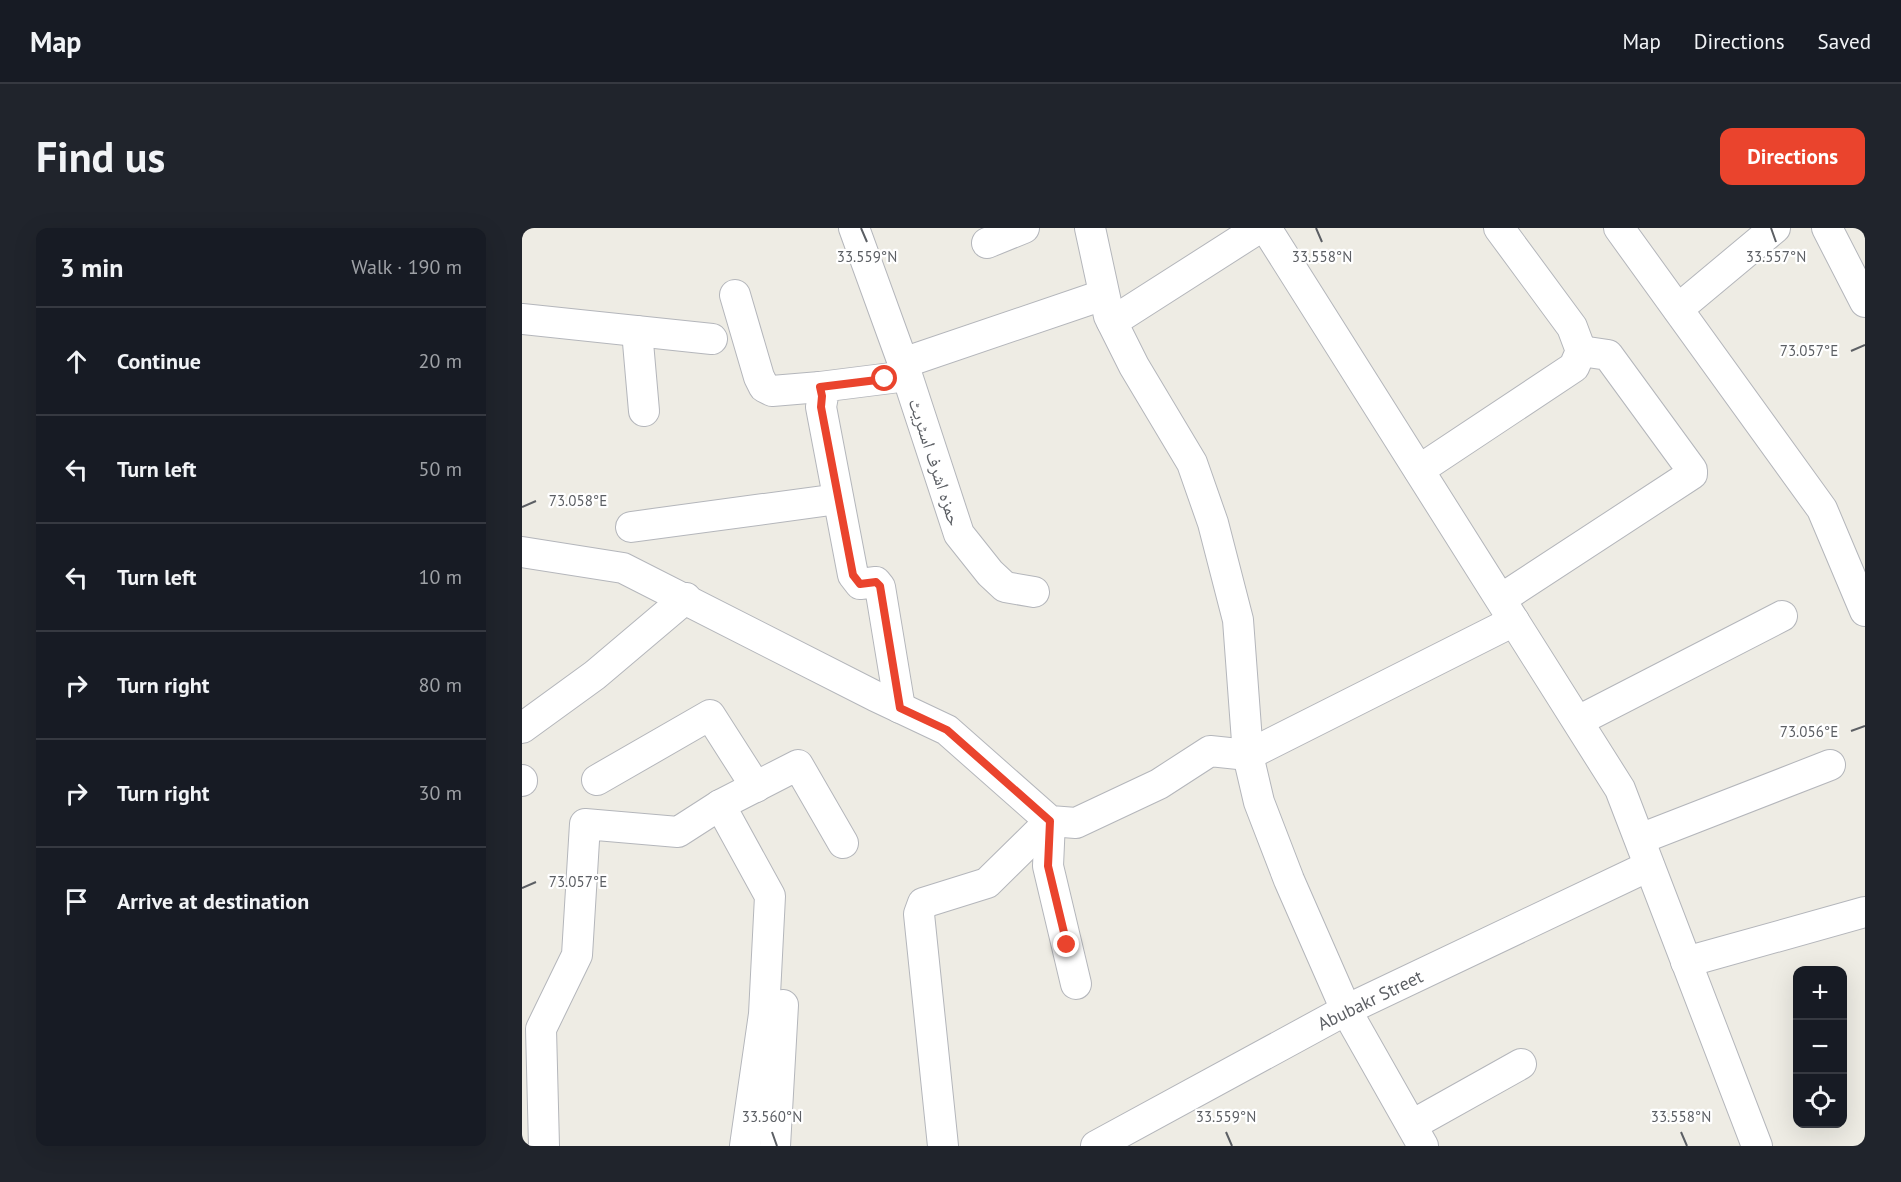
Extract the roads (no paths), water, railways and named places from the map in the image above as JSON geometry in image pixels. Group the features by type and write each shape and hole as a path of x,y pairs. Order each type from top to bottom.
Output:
{"street":[{"name":"حمزہ اشرف اسٹریٹ","path":"854,228 905,369 959,534 990,573 1005,587 1034,592"},
{"path":"987,243 1024,228"},
{"path":"1090,228 1107,309 1134,366 1192,463 1213,524 1238,620 1248,755 1259,802 1285,869 1346,1010 1417,1136 1521,1064"},
{"path":"735,295 759,377 765,387 772,391 820,387 905,369 1107,309 1259,228"},
{"path":"1266,228 1620,789 1757,1146"},
{"path":"1419,470 1574,367 1581,351 1572,327 1499,228"},
{"path":"1619,228 1822,509 1864,605"},
{"path":"1678,309 1775,228"},
{"path":"1827,228 1865,302"},
{"path":"522,319 712,339"},
{"path":"637,332 644,411"},
{"path":"522,552 623,568 686,598 947,730 1050,821 1076,822 1159,784 1210,751 1248,755 1507,610 1692,474 1692,470 1608,355 1581,351"},
{"path":"820,387 821,407 853,575 860,584 876,582 880,586 900,708"},
{"path":"631,527 838,499"},
{"path":"522,728 595,675 686,598"},
{"path":"1578,722 1782,616"},
{"path":"597,780 710,715 756,787"},
{"path":"544,1146 531,1019 577,955 585,824 678,832 720,805 798,765 843,843"},
{"name":"Abubakr Street","path":"1096,1146 1346,1010 1644,853 1830,765"},
{"path":"720,805 770,896 764,1014 745,1146"},
{"path":"1050,821 1048,866 1076,984"},
{"path":"943,1146 919,914 923,903 987,883 1050,821"},
{"path":"775,1146 789,896"},
{"path":"1686,962 1865,912"}]}
